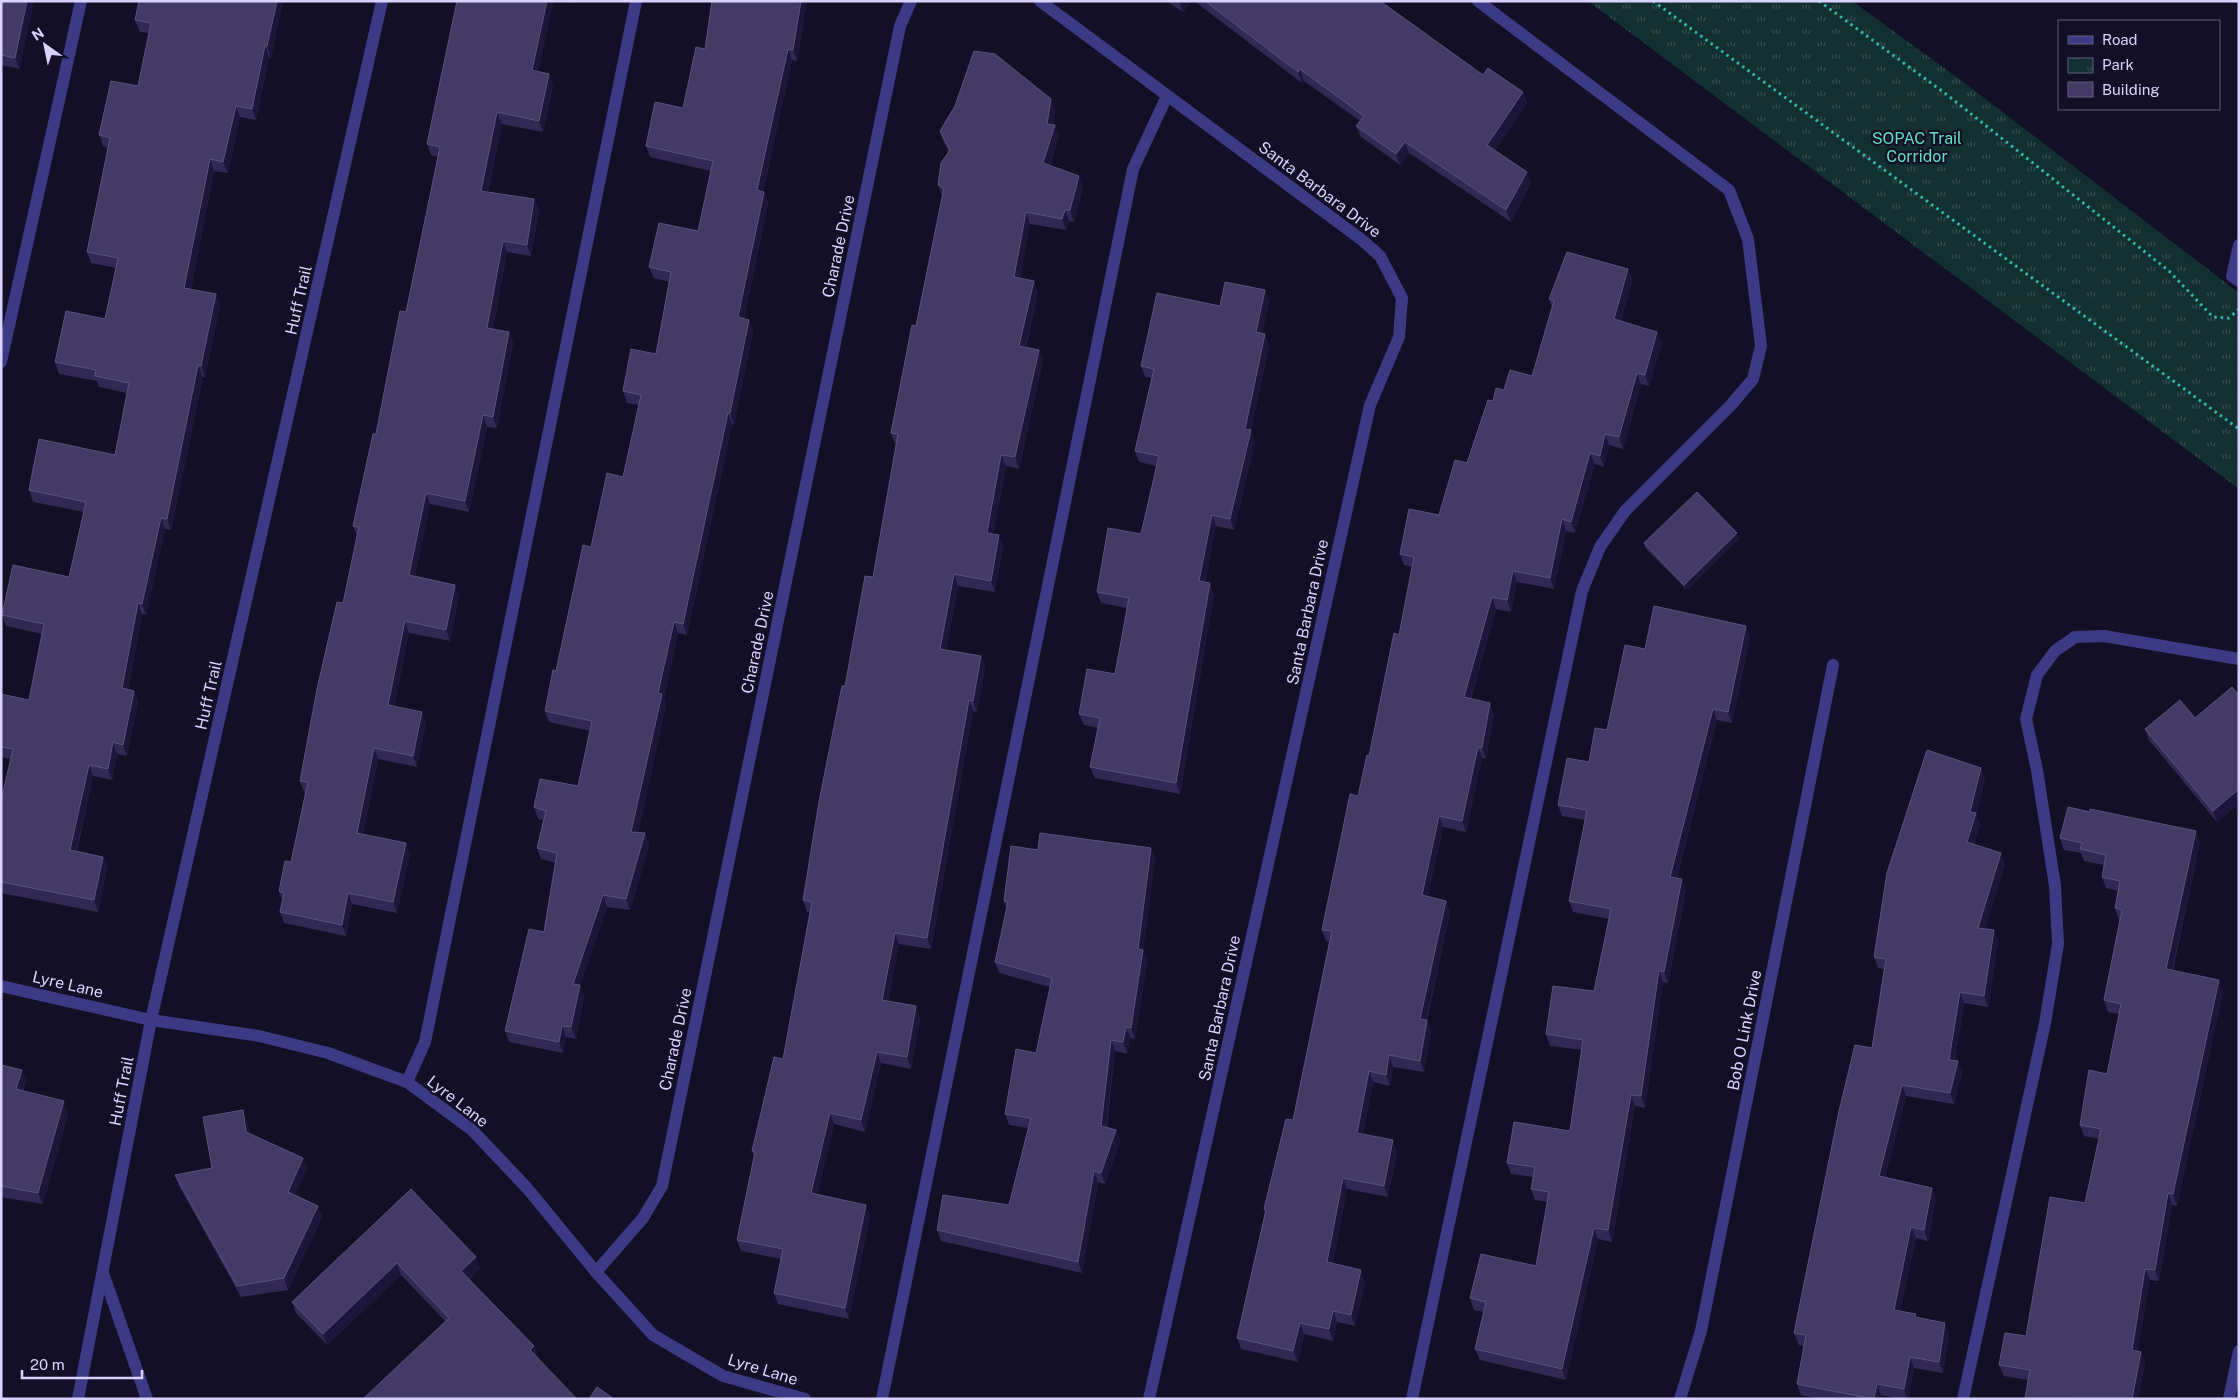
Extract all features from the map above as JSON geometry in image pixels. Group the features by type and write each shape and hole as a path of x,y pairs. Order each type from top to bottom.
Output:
{"street":[{"path":"1,362 81,1"},
{"name":"Huff Trail","path":"78,1399 151,1020 382,1"},
{"path":"407,1082 425,1042 636,1"},
{"name":"Charade Drive","path":"596,1272 643,1218 662,1186 900,26 911,1"},
{"name":"Santa Barbara Drive","path":"1040,1 1362,240 1380,256 1402,298 1399,337 1367,415 1150,1399"},
{"path":"1412,1399 1582,591 1600,547 1625,511 1731,405 1753,379 1761,346 1748,239 1729,190 1478,1"},
{"path":"882,1399 1133,169 1168,96"},
{"path":"2239,245 2232,276 2239,281"},
{"path":"1964,1399 2045,1023 2058,944 2055,886 2038,770 2026,719 2037,675 2055,651 2075,637 2104,636 2239,659"},
{"name":"Bob O Link Drive","path":"1680,1399 1700,1331 1833,665"},
{"name":"Lyre Lane","path":"1,986 151,1020 259,1036 328,1054 407,1082 472,1130 527,1188 596,1272 653,1335 723,1376 806,1399"},
{"path":"102,1273 147,1399"},
{"path":"2229,1399 2239,1351"}],"path":[{"path":"1653,1 2239,429"},
{"path":"1819,1 1946,94 2169,271 2213,317 2229,318 2239,309"}],"green space":[{"name":"SOPAC Trail Corridor","path":"1588,1 1852,1 1962,81 2239,293 2239,489"}],"building":[{"path":"1,1 27,1 15,58 1,55"},
{"path":"139,1 277,1 267,46 265,46 252,109 236,106 223,162 210,159 184,288 216,294 201,366 198,365 167,519 161,518 142,604 138,603 122,688 134,691 123,745 113,742 108,769 89,765 70,850 103,857 94,900 1,882 1,801 13,749 1,747 1,694 29,700 44,624 2,615 13,565 69,577 86,502 29,490 39,439 115,455 129,383 95,376 96,370 55,362 66,311 105,319 118,258 87,252 110,138 99,135 111,81 138,86 151,23 135,20"},
{"path":"457,1 547,1 532,70 549,74 539,121 497,112 481,191 534,199 527,245 503,241 487,328 509,332 493,417 483,415 465,501 426,493 409,575 455,585 446,630 405,621 388,705 422,712 413,756 374,748 357,833 406,843 393,902 348,893 342,925 280,912 284,893 279,891 285,861 291,862 308,782 300,781 317,689 337,602 343,603 359,527 353,526 373,434 376,434 400,311 406,312 440,147 427,144"},
{"path":"712,1 801,1 793,50 788,49 757,190 764,192 738,317 749,320 730,413 728,413 683,624 674,622 658,693 662,694 631,832 645,833 626,899 603,895 573,984 580,985 571,1027 562,1026 559,1042 505,1031 529,929 544,932 557,853 537,848 546,811 534,807 540,779 578,786 592,721 545,711 553,670 556,671 583,545 591,547 607,473 623,477 641,395 623,391 631,349 656,354 671,272 649,267 659,223 698,231 713,161 646,146 655,102 683,108 696,47 705,49"},
{"path":"1205,1 1380,1 1483,75 1488,68 1523,92 1487,145 1527,172 1506,210 1405,142 1396,154 1356,126 1364,116 1300,69 1298,72"},
{"path":"974,51 995,54 1051,99 1047,124 1055,125 1043,163 1079,176 1070,210 1065,210 1062,219 1026,212 1014,277 1034,281 1019,346 1039,350 1015,457 1001,455 987,533 999,535 991,581 954,574 940,649 981,656 973,701 969,700 927,938 895,933 882,1000 916,1006 907,1057 877,1052 861,1120 830,1113 811,1193 866,1205 845,1308 774,1293 783,1249 737,1240 755,1152 752,1151 774,1057 783,1059 812,902 803,900 819,802 842,686 845,686 865,576 873,577 898,434 891,433 912,325 916,326 944,188 938,185 941,163 950,150 940,131 955,106"},
{"path":"1567,252 1628,269 1614,319 1657,332 1645,375 1637,373 1619,437 1605,434 1600,456 1590,453 1571,522 1562,519 1550,578 1513,571 1507,600 1492,597 1464,697 1490,703 1482,748 1478,747 1462,821 1439,816 1422,895 1446,901 1420,1019 1427,1020 1420,1061 1389,1055 1386,1075 1369,1071 1357,1133 1393,1140 1384,1186 1343,1178 1327,1262 1361,1270 1351,1315 1333,1311 1329,1329 1300,1323 1293,1351 1237,1338 1266,1210 1264,1209 1286,1119 1293,1120 1332,931 1322,930 1350,794 1358,796 1367,755 1369,756 1394,633 1399,635 1414,557 1400,554 1409,509 1439,515 1455,460 1467,463 1488,400 1493,401 1496,388 1504,390 1510,370 1532,376 1554,301 1549,299"},
{"path":"1225,282 1265,290 1256,332 1265,334 1245,429 1251,430 1230,519 1212,515 1199,581 1210,583 1176,783 1090,767 1100,718 1079,714 1087,669 1115,674 1129,598 1097,592 1108,528 1141,534 1159,456 1135,451 1154,369 1141,366 1157,293 1220,306"},
{"path":"1697,492 1737,533 1684,585 1644,543"},
{"path":"1654,606 1746,626 1728,712 1713,709 1670,877 1682,879 1664,972 1659,970 1641,1096 1631,1095 1608,1230 1594,1228 1562,1369 1475,1349 1486,1302 1470,1298 1481,1254 1536,1266 1549,1192 1531,1189 1535,1167 1507,1163 1514,1122 1570,1131 1583,1040 1546,1034 1553,986 1594,991 1611,909 1569,901 1587,810 1558,805 1567,758 1589,762 1595,728 1607,730 1625,645 1645,649"},
{"path":"2232,687 2239,695 2239,789 2213,811 2145,729 2180,700 2195,718"},
{"path":"1927,750 1981,768 1970,812 1976,813 1967,842 2001,853 1978,928 1994,930 1984,996 1960,992 1949,1060 1958,1061 1950,1093 1902,1085 1879,1176 1932,1188 1924,1230 1911,1227 1894,1310 1916,1314 1915,1317 1945,1323 1939,1362 1910,1357 1904,1389 1877,1384 1873,1399 1797,1384 1806,1335 1794,1333 1839,1111 1855,1045 1872,1048 1886,959 1874,957 1887,873"},
{"path":"2068,807 2090,812 2090,809 2196,831 2166,969 2219,980 2173,1194 2168,1193 2155,1270 2145,1269 2132,1350 2141,1352 2132,1399 2025,1398 2030,1370 1999,1365 2005,1333 2026,1336 2050,1197 2085,1203 2101,1129 2080,1125 2089,1070 2107,1074 2121,1004 2104,1000 2122,910 2115,908 2120,881 2102,877 2106,855 2080,849 2082,843 2060,838"},
{"path":"1040,833 1151,848 1138,949 1143,950 1131,1028 1126,1027 1123,1042 1111,1040 1101,1126 1116,1130 1101,1173 1094,1171 1078,1262 937,1230 943,1195 1009,1205 1031,1118 1005,1114 1016,1049 1036,1053 1052,978 995,962 1008,902 1004,901 1011,846 1038,850"},
{"path":"1,1065 22,1070 16,1089 64,1101 38,1193 1,1186"},
{"path":"243,1110 246,1132 303,1158 288,1192 318,1206 284,1278 237,1286 175,1175 212,1168 203,1117"},
{"path":"411,1189 476,1257 461,1271 534,1346 530,1350 577,1399 364,1398 449,1318 397,1263 323,1334 292,1302"},
{"path":"597,1387 614,1399 589,1399"}]}
